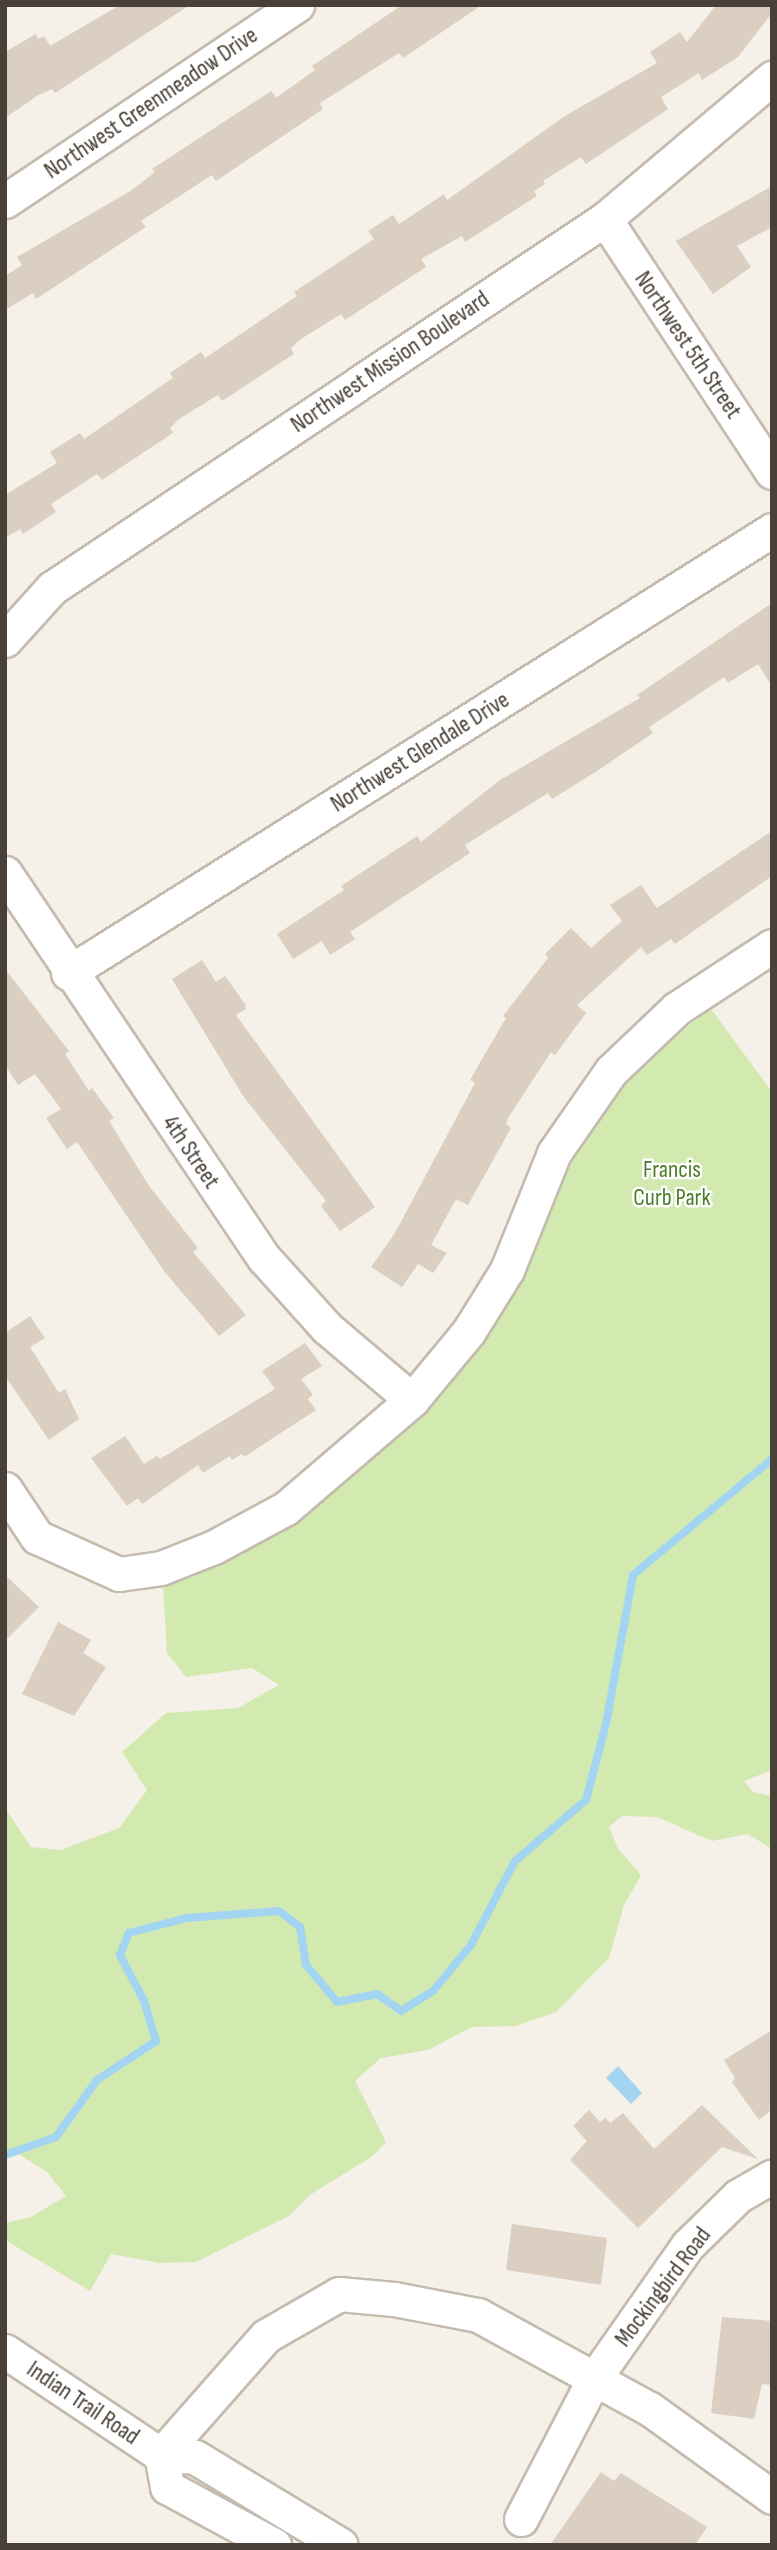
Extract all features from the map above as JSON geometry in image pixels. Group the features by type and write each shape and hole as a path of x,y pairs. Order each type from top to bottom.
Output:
{"street":[{"name":"Northwest Greenmeadow Drive","path":"5,201 297,5"},
{"name":"Northwest Mission Boulevard","path":"7,629 52,588 605,219 772,78"},
{"name":"Northwest 5th Street","path":"605,219 772,471"},
{"name":"Northwest Glendale Drive","path":"68,973 772,530"},
{"name":"4th Street","path":"5,873 68,973 264,1258 327,1328 412,1400"},
{"path":"5,1489 37,1537 118,1574 161,1568 214,1547 286,1508 412,1400 468,1331 507,1270 554,1153 611,1071 676,1009 772,946"},
{"name":"Mockingbird Road","path":"521,2519 594,2379 688,2245 738,2196 772,2176"},
{"path":"161,2455 266,2336 339,2294 394,2299 478,2315 650,2409 772,2497"},
{"name":"Indian Trail Road","path":"5,2350 161,2455 195,2457 341,2545"},
{"name":"Indian Trail Road","path":"161,2455 167,2487 274,2545"}],"green space":[{"name":"Francis Curb Park","path":"711,1009 772,1092 772,1770 744,1781 753,1792 772,1796 772,1849 748,1834 712,1841 657,1817 622,1816 609,1827 618,1849 641,1875 624,1905 609,1958 556,2012 516,2026 472,2027 428,2050 381,2058 355,2081 386,2142 373,2156 310,2195 289,2216 196,2262 159,2263 111,2254 90,2291 5,2240 5,2223 31,2217 66,2196 47,2172 15,2152 5,2155 5,1808 31,1847 61,1850 119,1828 147,1790 122,1752 166,1713 238,1708 279,1685 252,1668 186,1677 167,1653 163,1584 337,1481 420,1416 492,1325 556,1191 602,1111 656,1050"}],"water":[{"path":"618,2066 642,2093 631,2104 606,2078"}],"building":[{"path":"120,5 190,5 55,93 52,89 37,96 5,118 5,52 36,34 38,39 44,36 50,46"},
{"path":"402,5 482,5 403,58 399,53 320,103 323,109 216,181 212,175 141,221 146,227 36,299 33,293 5,310 5,276 22,265 17,257 132,190 155,172 152,169 271,91 276,98 315,70 312,66"},
{"path":"716,5 772,5 772,13 738,57 702,80 699,73 661,97 668,109 586,164 581,157 543,181 545,184 534,191 537,196 465,242 462,236 421,259 426,267 345,320 341,314 301,339 291,348 294,354 222,401 218,395 179,419 170,428 173,433 102,480 97,474 51,504 56,512 23,534 20,529 5,538 5,495 57,463 50,452 80,433 84,439 173,378 170,373 201,352 205,358 297,296 294,292 374,239 368,231 393,215 399,224 444,194 447,200 565,116 657,63 650,52 680,32 687,42"},
{"path":"772,186 772,227 737,246 751,267 713,294 676,241"},
{"path":"772,603 772,686 758,664 728,683 724,677 649,727 653,733 597,771 552,799 548,793 465,845 470,853 350,932 355,939 330,955 322,941 293,959 277,934 344,890 341,886 417,836 421,842 500,780 640,698 637,695"},
{"path":"772,831 772,876 675,944 671,939 647,955 641,947 577,1005 586,1013 555,1055 551,1052 508,1118 506,1124 511,1128 468,1205 456,1199 431,1245 447,1253 433,1273 418,1264 402,1287 371,1267 395,1233 475,1083 470,1080 506,1018 503,1016 548,958 545,954 571,928 591,948 622,921 610,905 641,885 657,908"},
{"path":"202,960 216,982 225,976 245,1004 246,1009 236,1015 375,1207 340,1231 321,1206 326,1201 243,1096 172,979"},
{"path":"5,969 69,1051 65,1054 89,1091 92,1088 114,1118 109,1121 149,1186 198,1248 193,1252 246,1315 219,1336 164,1271 77,1142 67,1149 46,1118 61,1109 35,1074 18,1085 5,1065"},
{"path":"30,1316 45,1338 30,1347 59,1393 65,1389 79,1419 49,1440 5,1376 5,1333"},
{"path":"305,1343 322,1366 301,1379 313,1395 308,1399 316,1410 244,1457 242,1454 232,1460 230,1456 203,1473 198,1465 142,1504 138,1498 127,1506 91,1458 125,1436 144,1464 157,1456 160,1459 275,1389 262,1371"},
{"path":"5,1575 39,1607 5,1641"},
{"path":"58,1622 91,1640 83,1653 106,1667 74,1716 22,1694"},
{"path":"772,2030 772,2109 759,2120 732,2082 735,2078 724,2060"},
{"path":"702,2105 758,2159 722,2147 638,2228 570,2160 587,2141 573,2126 589,2110 600,2122 605,2118 610,2123 623,2113 654,2149"},
{"path":"512,2224 607,2238 601,2285 506,2270"},
{"path":"722,2317 772,2321 772,2385 762,2384 754,2419 711,2413"},
{"path":"601,2472 614,2481 621,2473 707,2527 695,2545 550,2545"}],"waterway":[{"path":"5,2155 56,2137 97,2080 156,2041 144,2001 120,1955 129,1933 186,1918 279,1911 300,1927 306,1965 337,2002 377,1994 401,2011 433,1991 471,1945 515,1861 586,1800 606,1724 633,1575 772,1459"}]}
